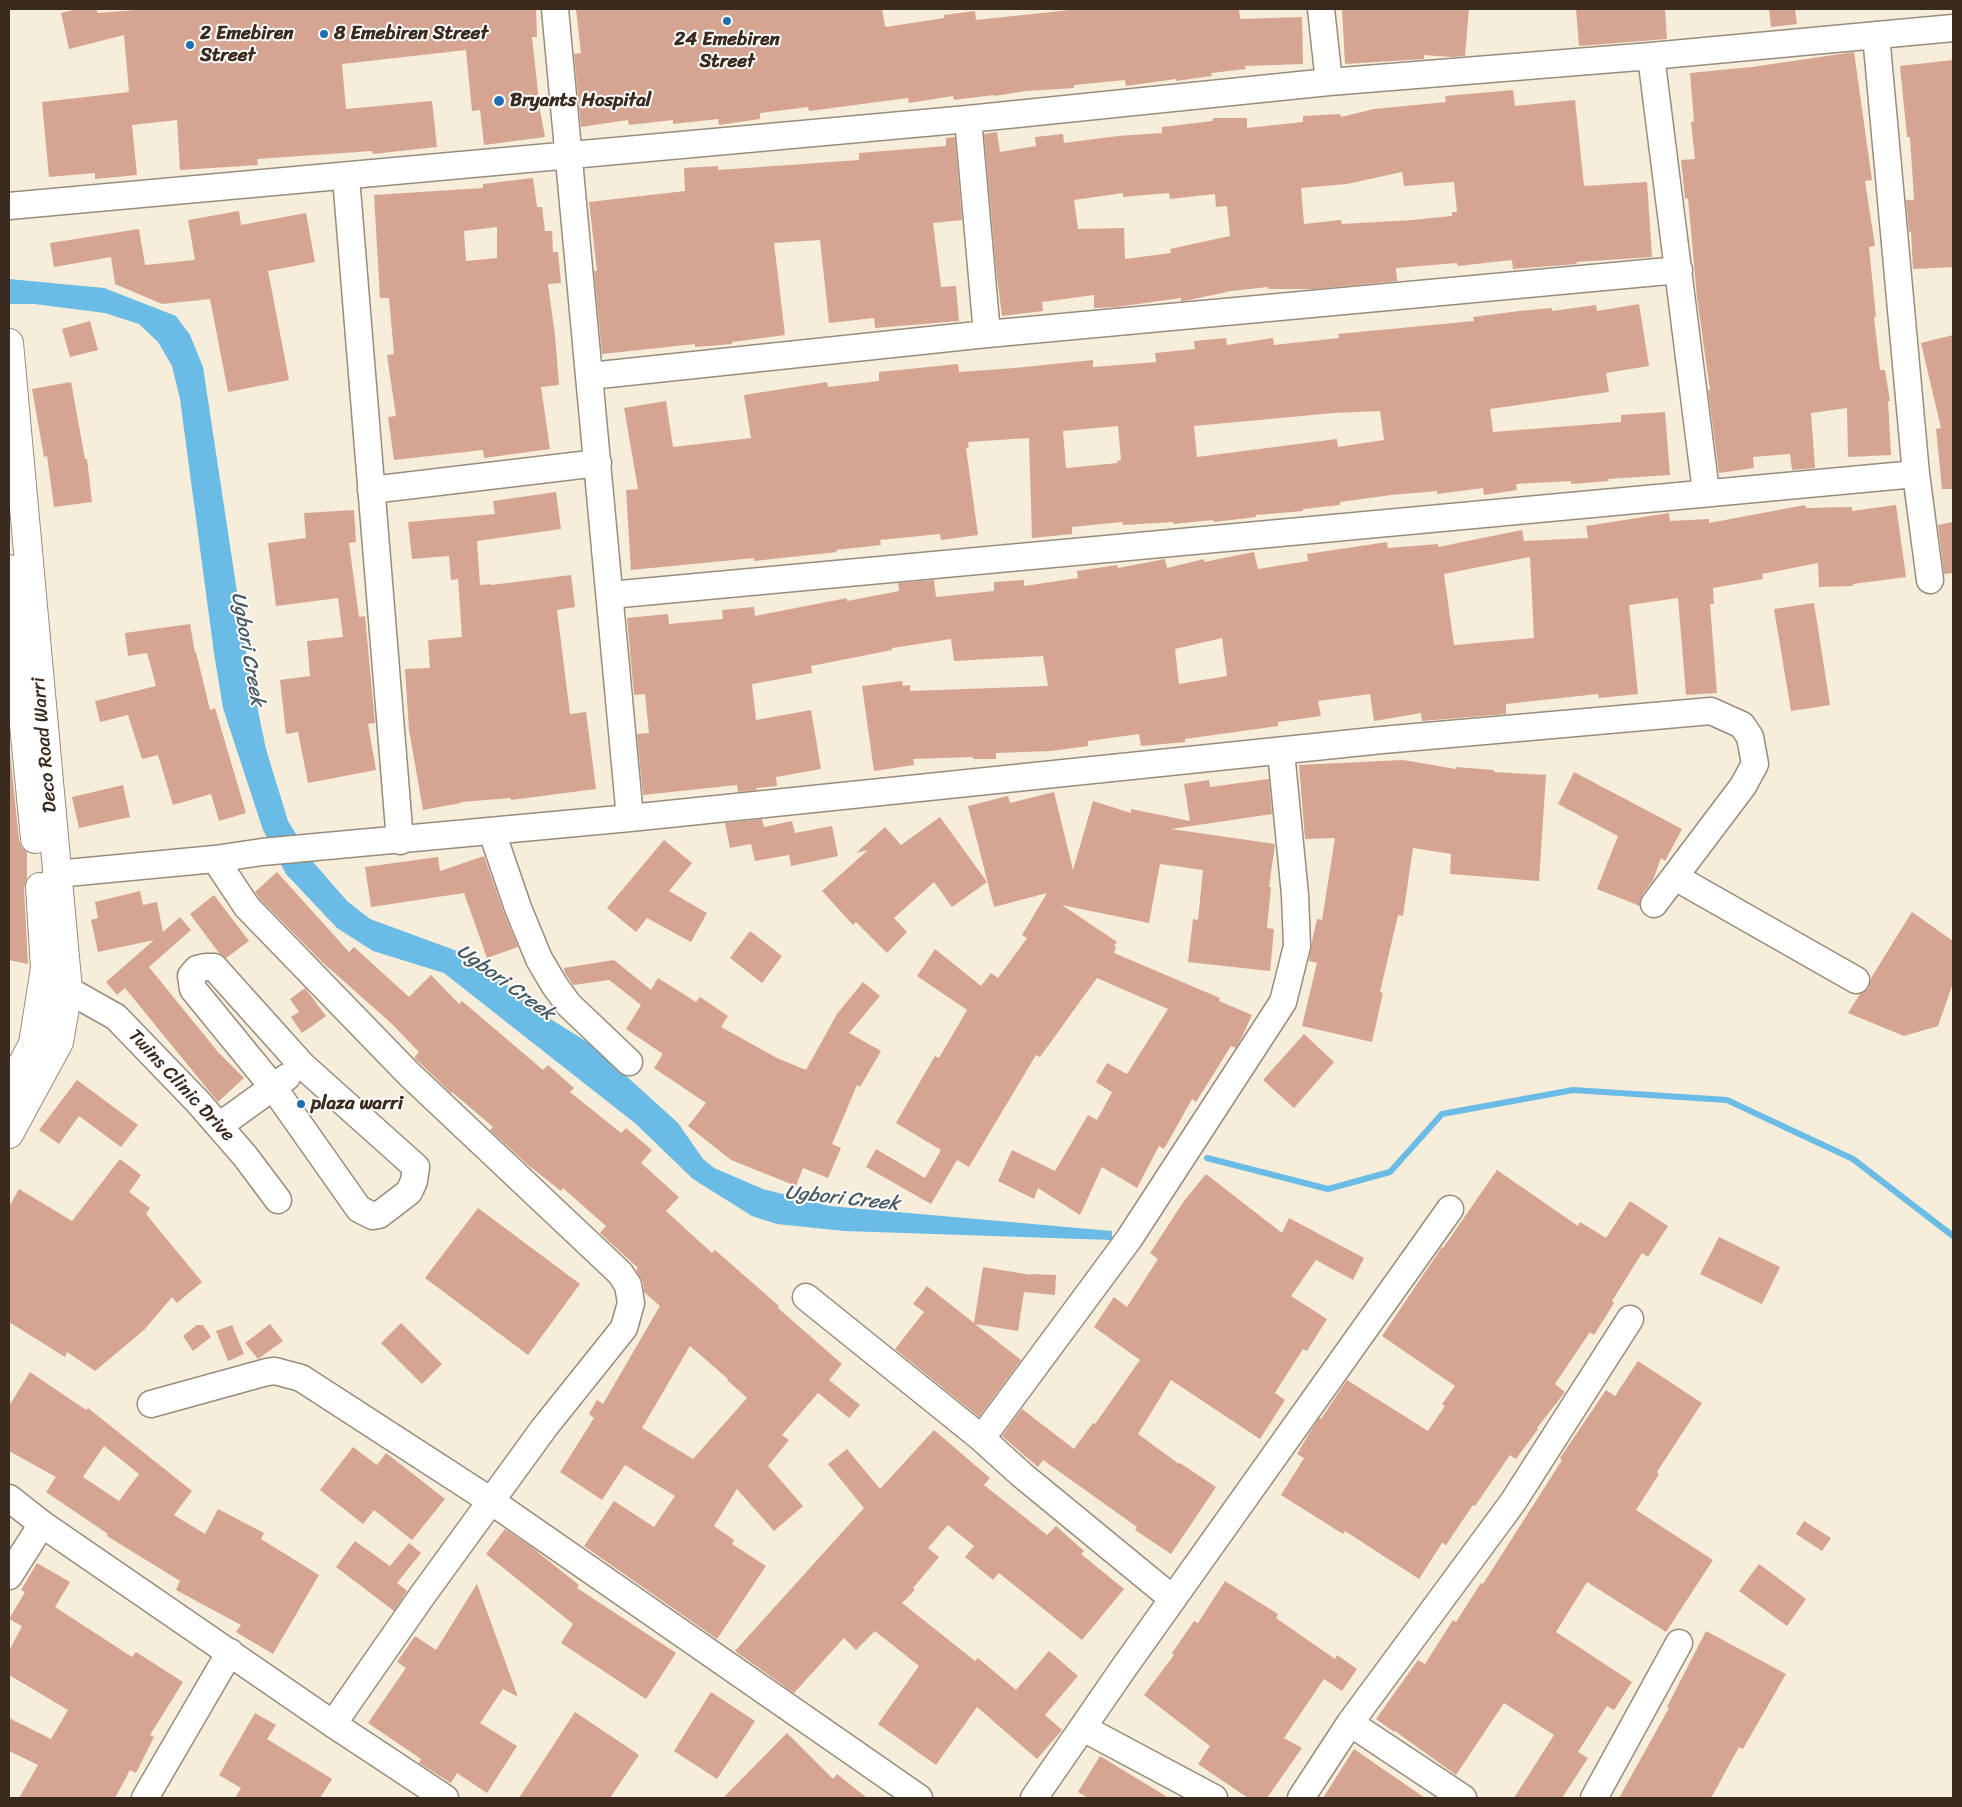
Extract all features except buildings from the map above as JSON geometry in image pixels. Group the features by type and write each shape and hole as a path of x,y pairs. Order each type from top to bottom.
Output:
{"main road":[{"name":"Deco Road Warri","path":"9,343 68,990 59,1042 9,1134"},
{"name":"Deco Road Warri","path":"9,569 39,875 44,968 33,1044 9,1089"}],"street":[{"path":"555,9 567,156 590,376 630,818"},
{"path":"1321,9 1329,82"},
{"path":"9,206 346,177 968,119 1329,82 1651,56 1953,28"},
{"path":"1876,35 1916,474 1930,580"},
{"path":"1651,56 1706,492"},
{"path":"968,119 987,334"},
{"path":"346,177 400,841"},
{"path":"590,376 987,334 1679,270"},
{"path":"371,490 598,463"},
{"path":"610,595 1916,474"},
{"path":"56,874 215,859 262,852 492,832 1281,752 1382,740 1710,711 1742,725 1750,737 1755,764 1744,786 1654,904"},
{"path":"980,1437 990,1427 1129,1240 1283,1002 1297,946 1295,895 1281,752"},
{"path":"492,832 518,908 539,959 555,986 569,1005 629,1062"},
{"path":"215,859 247,907 409,1074 620,1273 628,1285 631,1303 624,1328 544,1428 422,1596 333,1724"},
{"path":"1675,877 1856,980"},
{"path":"214,967 302,1065 416,1167 414,1181 409,1192 379,1215 373,1216 359,1209 273,1087 193,989 191,976 197,969 214,967"},
{"name":"Twins Clinic Drive","path":"68,990 116,1017 219,1126 245,1156 278,1200"},
{"path":"219,1126 302,1065"},
{"path":"1034,1798 1450,1209"},
{"path":"806,1297 980,1437 1022,1475 1173,1599"},
{"path":"1301,1798 1350,1723 1513,1502 1630,1320"},
{"path":"151,1404 266,1372 287,1373 301,1378 491,1501 919,1798"},
{"path":"9,1498 42,1524 230,1652 433,1795"},
{"path":"9,1576 42,1524"},
{"path":"1594,1798 1679,1643"},
{"path":"145,1798 230,1652"},
{"path":"1350,1723 1463,1798"},
{"path":"1083,1728 1214,1798"}],"water":[{"path":"9,279 104,288 176,316 190,335 203,367 247,658 266,749 288,821 313,862 347,901 370,919 457,951 490,972 552,1020 592,1045 678,1123 703,1159 714,1168 763,1189 829,1206 1112,1231 1112,1240 844,1231 777,1224 752,1216 693,1179 636,1124 444,973 373,951 337,928 286,874 263,830 223,708 180,399 172,366 158,342 139,324 105,313 34,304 9,304"}],"waterway":[{"path":"1207,1158 1328,1189 1390,1172 1442,1114 1573,1090 1727,1100 1853,1159 1953,1236"}],"place":[{"name":"24 Emebiren Street","path":"727,21"},
{"name":"8 Emebiren Street","path":"324,34"},
{"name":"2 Emebiren Street","path":"190,45"},
{"name":"Bryants Hospital","path":"499,101"},
{"name":"plaza warri","path":"301,1104"}],"water label":[{"name":"Ugbori Creek","path":"247,649"},
{"name":"Ugbori Creek","path":"505,983"},
{"name":"Ugbori Creek","path":"842,1199"}]}
